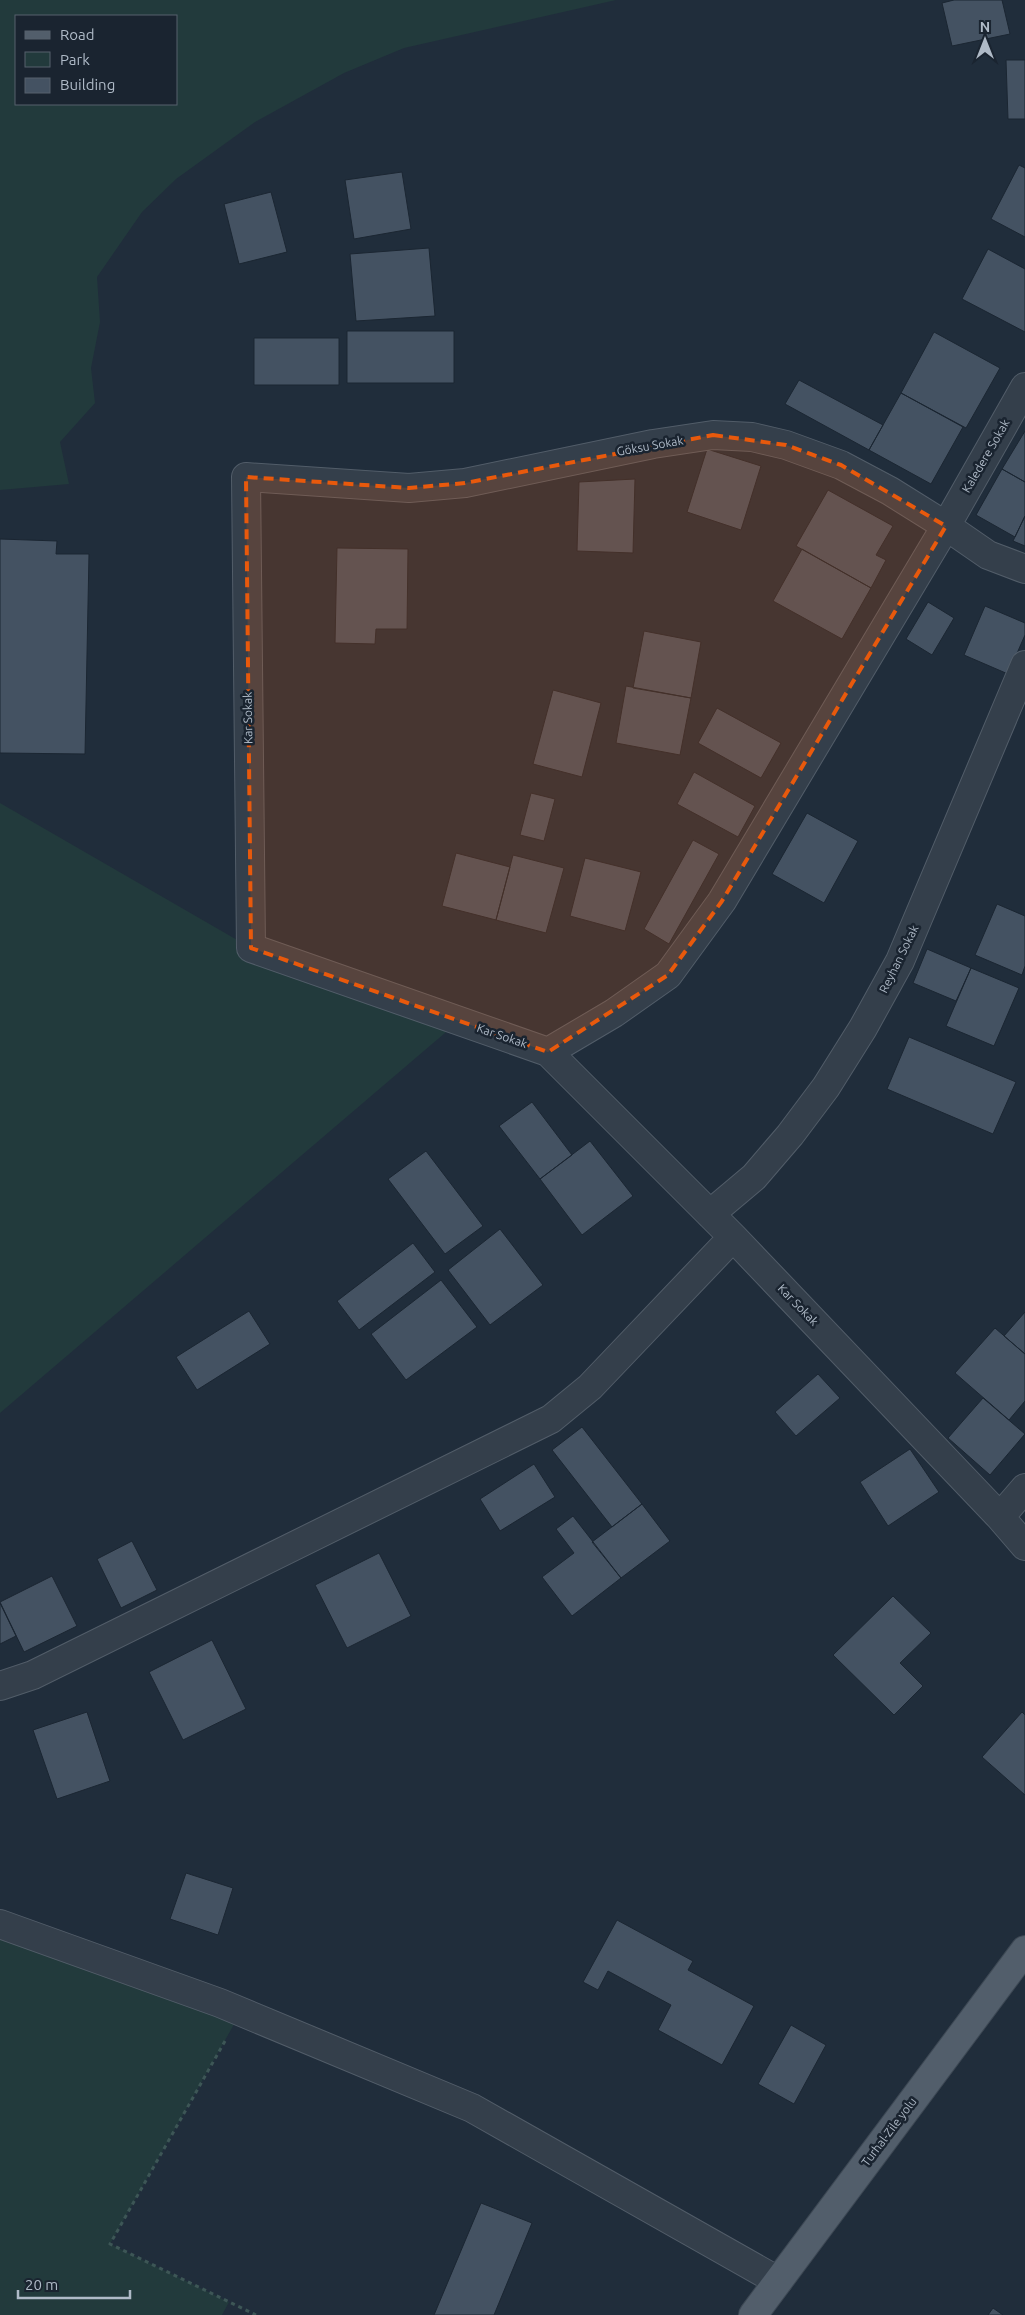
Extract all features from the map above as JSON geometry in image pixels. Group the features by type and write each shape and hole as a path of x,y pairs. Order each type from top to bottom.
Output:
{"main road":[{"name":"Turhal-Zile yolu","path":"753,2315 1025,1950"}],"street":[{"name":"Kaledere Sokak","path":"548,1052 614,1013 668,975 722,901 946,526 1025,387"},
{"name":"Göksu Sokak","path":"246,477 409,488 465,483 653,444 704,436 752,437 786,445 842,465 946,526 988,555 1025,569"},
{"name":"Kar Sokak","path":"246,477 251,948 548,1052 733,1237 1000,1517 1025,1546"},
{"name":"Reyhan Sokak","path":"710,1214 754,1178 790,1135 826,1087 862,1028 900,961 1025,665"},
{"path":"0,1686 33,1675 551,1419 590,1387 733,1237"},
{"path":"1000,1517 1025,1488"},
{"path":"0,1924 241,2012 472,2108 778,2281"}],"path":[{"path":"241,2012 110,2244 256,2315"}],"highlighted area":[{"path":"713,435 786,445 841,465 946,526 722,901 668,975 548,1052 251,948 246,477 409,488 465,483"}],"green space":[{"path":"0,0 616,0 404,48 344,73 255,122 176,179 142,212 97,277 100,322 91,368 95,403 60,442 69,484 0,490"},
{"path":"0,803 251,948 459,1021 0,1413"},
{"path":"0,1924 241,2012 110,2244 229,2302 222,2315 0,2315"}],"building":[{"path":"954,0 1002,0 1010,34 952,46 942,3"},
{"path":"1006,60 1025,60 1025,119 1008,119"},
{"path":"1019,165 1025,168 1025,237 991,219"},
{"path":"402,172 411,229 354,239 345,180"},
{"path":"271,192 287,252 239,264 224,204"},
{"path":"429,248 435,316 356,321 350,254"},
{"path":"988,249 1025,269 1025,332 962,299"},
{"path":"347,331 454,331 454,383 347,383"},
{"path":"934,332 1000,368 966,428 901,393"},
{"path":"254,338 339,338 339,385 254,385"},
{"path":"799,380 883,425 869,450 785,404"},
{"path":"901,393 963,427 931,484 869,450"},
{"path":"1025,431 1025,482 1002,469"},
{"path":"707,449 761,466 741,530 687,512"},
{"path":"1002,469 1025,482 1025,516 1015,537 976,515"},
{"path":"635,479 633,553 577,551 579,482"},
{"path":"828,490 893,526 876,555 886,560 871,588 796,546"},
{"path":"1025,516 1025,546 1013,541"},
{"path":"0,539 57,541 56,554 89,554 85,754 0,753"},
{"path":"337,548 408,549 407,629 376,629 375,644 335,643"},
{"path":"802,549 871,588 842,639 773,601"},
{"path":"928,602 954,618 932,655 906,639"},
{"path":"985,606 1025,623 1025,635 1008,674 964,655"},
{"path":"644,631 701,642 691,698 633,688"},
{"path":"626,686 691,698 680,755 616,743"},
{"path":"553,690 601,703 582,777 533,764"},
{"path":"717,708 781,743 761,778 698,743"},
{"path":"694,772 755,806 738,837 677,804"},
{"path":"531,793 555,799 544,841 520,835"},
{"path":"807,813 858,841 824,903 772,874"},
{"path":"693,840 719,854 669,944 644,929"},
{"path":"456,853 510,867 496,920 442,906"},
{"path":"513,855 564,868 546,933 496,920"},
{"path":"585,858 641,872 625,931 570,916"},
{"path":"997,904 1025,916 1025,966 1022,975 975,955"},
{"path":"927,949 971,968 956,1001 913,983"},
{"path":"971,968 1019,988 994,1046 946,1026"},
{"path":"909,1037 1016,1082 993,1134 887,1089"},
{"path":"532,1102 572,1155 540,1179 499,1126"},
{"path":"590,1141 633,1196 582,1235 540,1179"},
{"path":"426,1151 483,1226 445,1254 388,1179"},
{"path":"500,1229 543,1285 490,1325 448,1270"},
{"path":"413,1243 435,1272 359,1330 337,1301"},
{"path":"441,1280 477,1327 406,1380 371,1334"},
{"path":"249,1311 270,1344 197,1390 176,1357"},
{"path":"1025,1312 1025,1354 1004,1336"},
{"path":"995,1328 1025,1354 1025,1401 1009,1420 955,1373"},
{"path":"818,1374 840,1398 796,1436 775,1412"},
{"path":"983,1398 1025,1434 990,1475 948,1438"},
{"path":"582,1427 642,1504 612,1527 552,1450"},
{"path":"910,1449 939,1492 888,1526 860,1482"},
{"path":"534,1464 555,1497 500,1531 480,1499"},
{"path":"642,1504 670,1541 621,1578 592,1542"},
{"path":"573,1516 621,1578 572,1616 542,1577 574,1553 556,1529"},
{"path":"132,1541 157,1590 121,1608 97,1559"},
{"path":"379,1553 411,1616 347,1648 315,1585"},
{"path":"52,1576 77,1626 24,1652 0,1602"},
{"path":"893,1596 931,1633 900,1663 923,1686 894,1715 833,1655"},
{"path":"0,1603 16,1636 0,1644"},
{"path":"212,1640 246,1709 183,1740 149,1672"},
{"path":"87,1712 110,1781 57,1799 33,1730"},
{"path":"1022,1712 1025,1715 1025,1795 982,1757"},
{"path":"186,1873 233,1888 218,1935 170,1919"},
{"path":"617,1920 693,1961 688,1970 754,2006 722,2065 658,2030 671,2005 608,1971 598,1990 583,1982"},
{"path":"791,2025 826,2045 794,2104 758,2084"},
{"path":"481,2203 532,2223 494,2315 434,2315"},
{"path":"993,2308 1003,2315 988,2315"}]}
